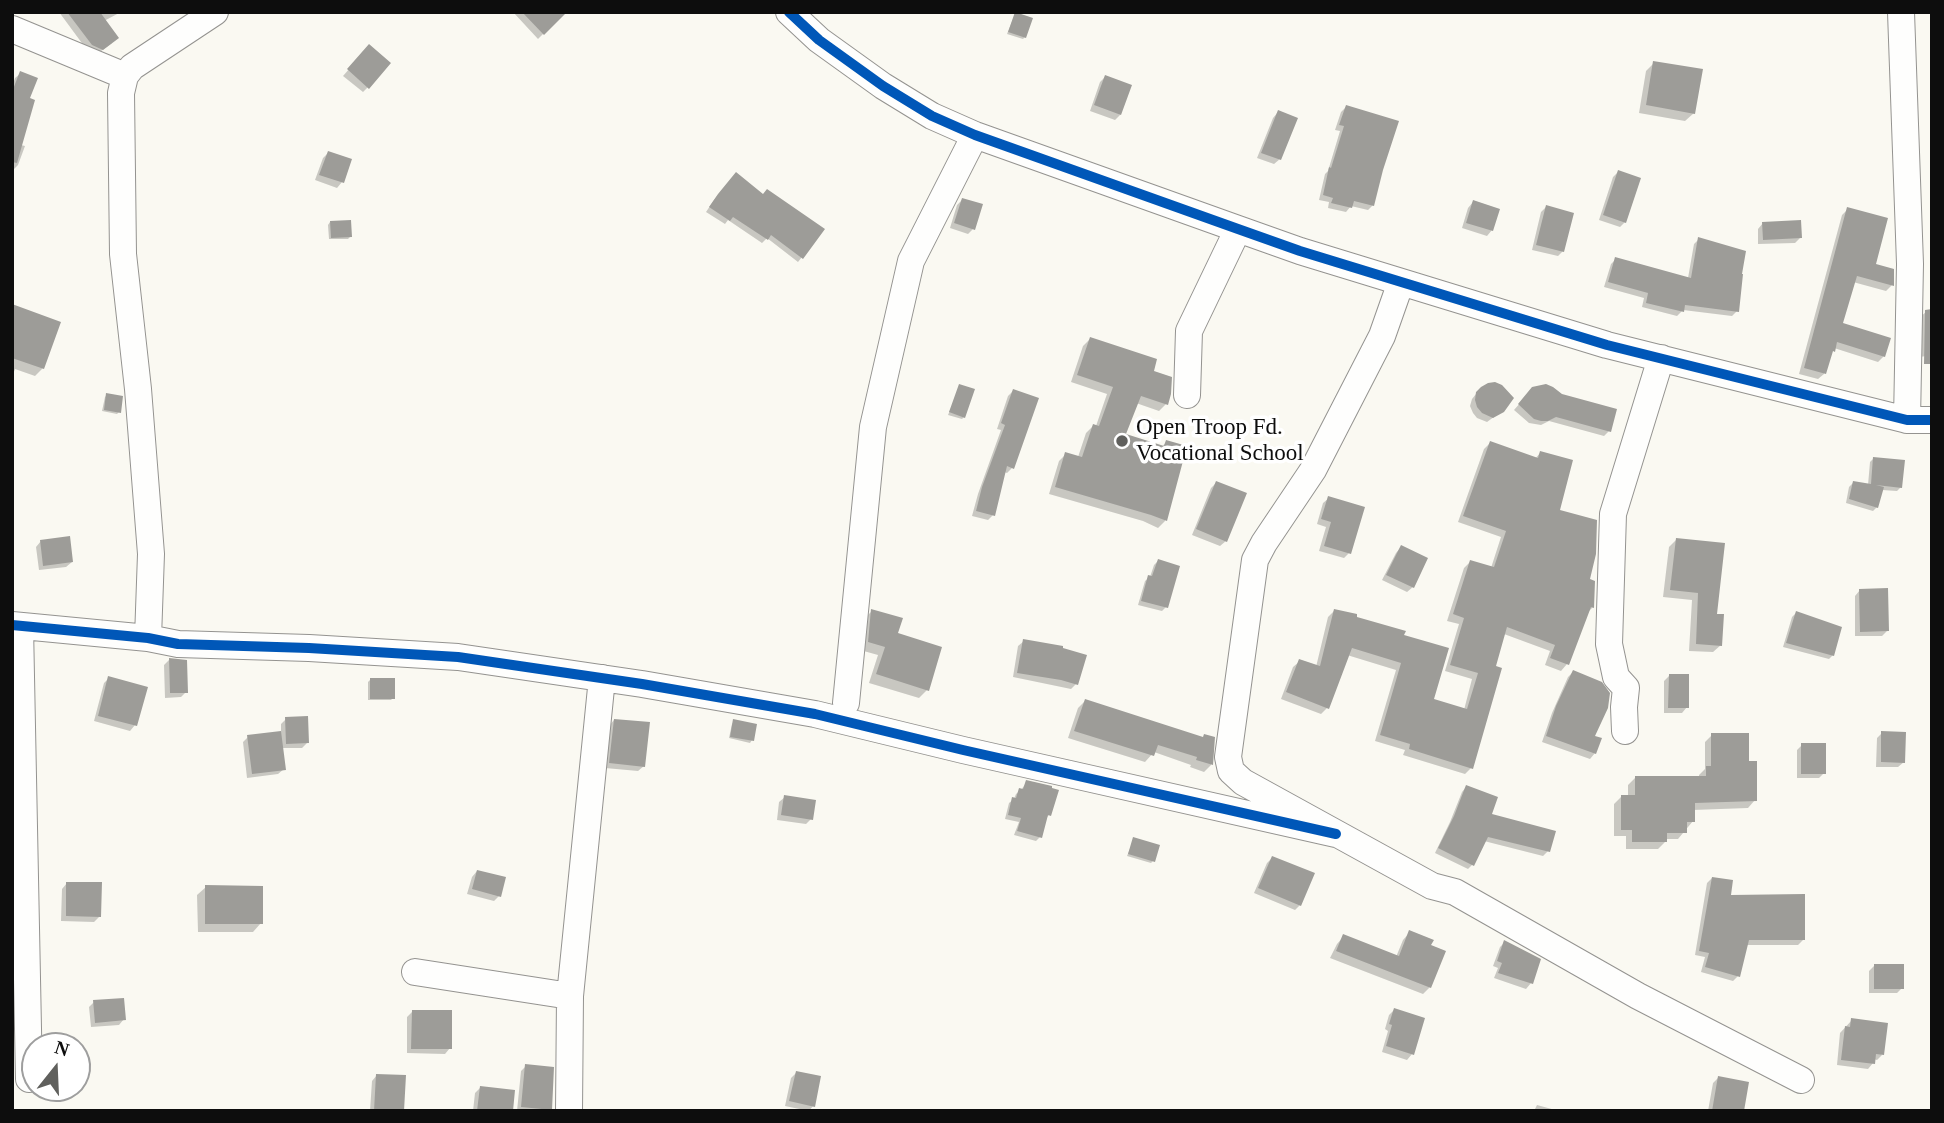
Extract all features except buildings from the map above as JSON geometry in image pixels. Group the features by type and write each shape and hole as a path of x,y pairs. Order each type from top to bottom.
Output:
{"street":[{"path":"148,639 151,554 138,389 123,254 121,93 125,76 132,67 215,12"},
{"path":"789,12 819,40 883,86 932,116 975,135 1300,251 1607,345 1919,420 1900,12"},
{"path":"12,29 125,76"},
{"path":"846,703 873,426 911,261 975,135"},
{"path":"1187,395 1189,331 1238,229"},
{"path":"1401,282 1382,336 1313,470 1255,561 1228,757 1231,771 1243,782 1336,834 1432,886 1455,892 1638,996 1801,1080"},
{"path":"1625,731 1626,688 1616,677 1609,644 1613,514 1661,358"},
{"path":"28,1032 16,626 178,644 458,657 601,678 815,714 1336,834"},
{"path":"569,1111 570,996 601,678"},
{"path":"415,972 570,996"}],"cycle path":[{"path":"789,12 819,40 883,86 932,116 975,135 1238,229 1300,251 1607,345 1907,420 1932,420"},
{"path":"12,625 148,638 178,644 458,657 642,684 815,714 1336,834"}],"place":[{"name":"Open Troop Fd. Vocational School","path":"1122,441"}]}
